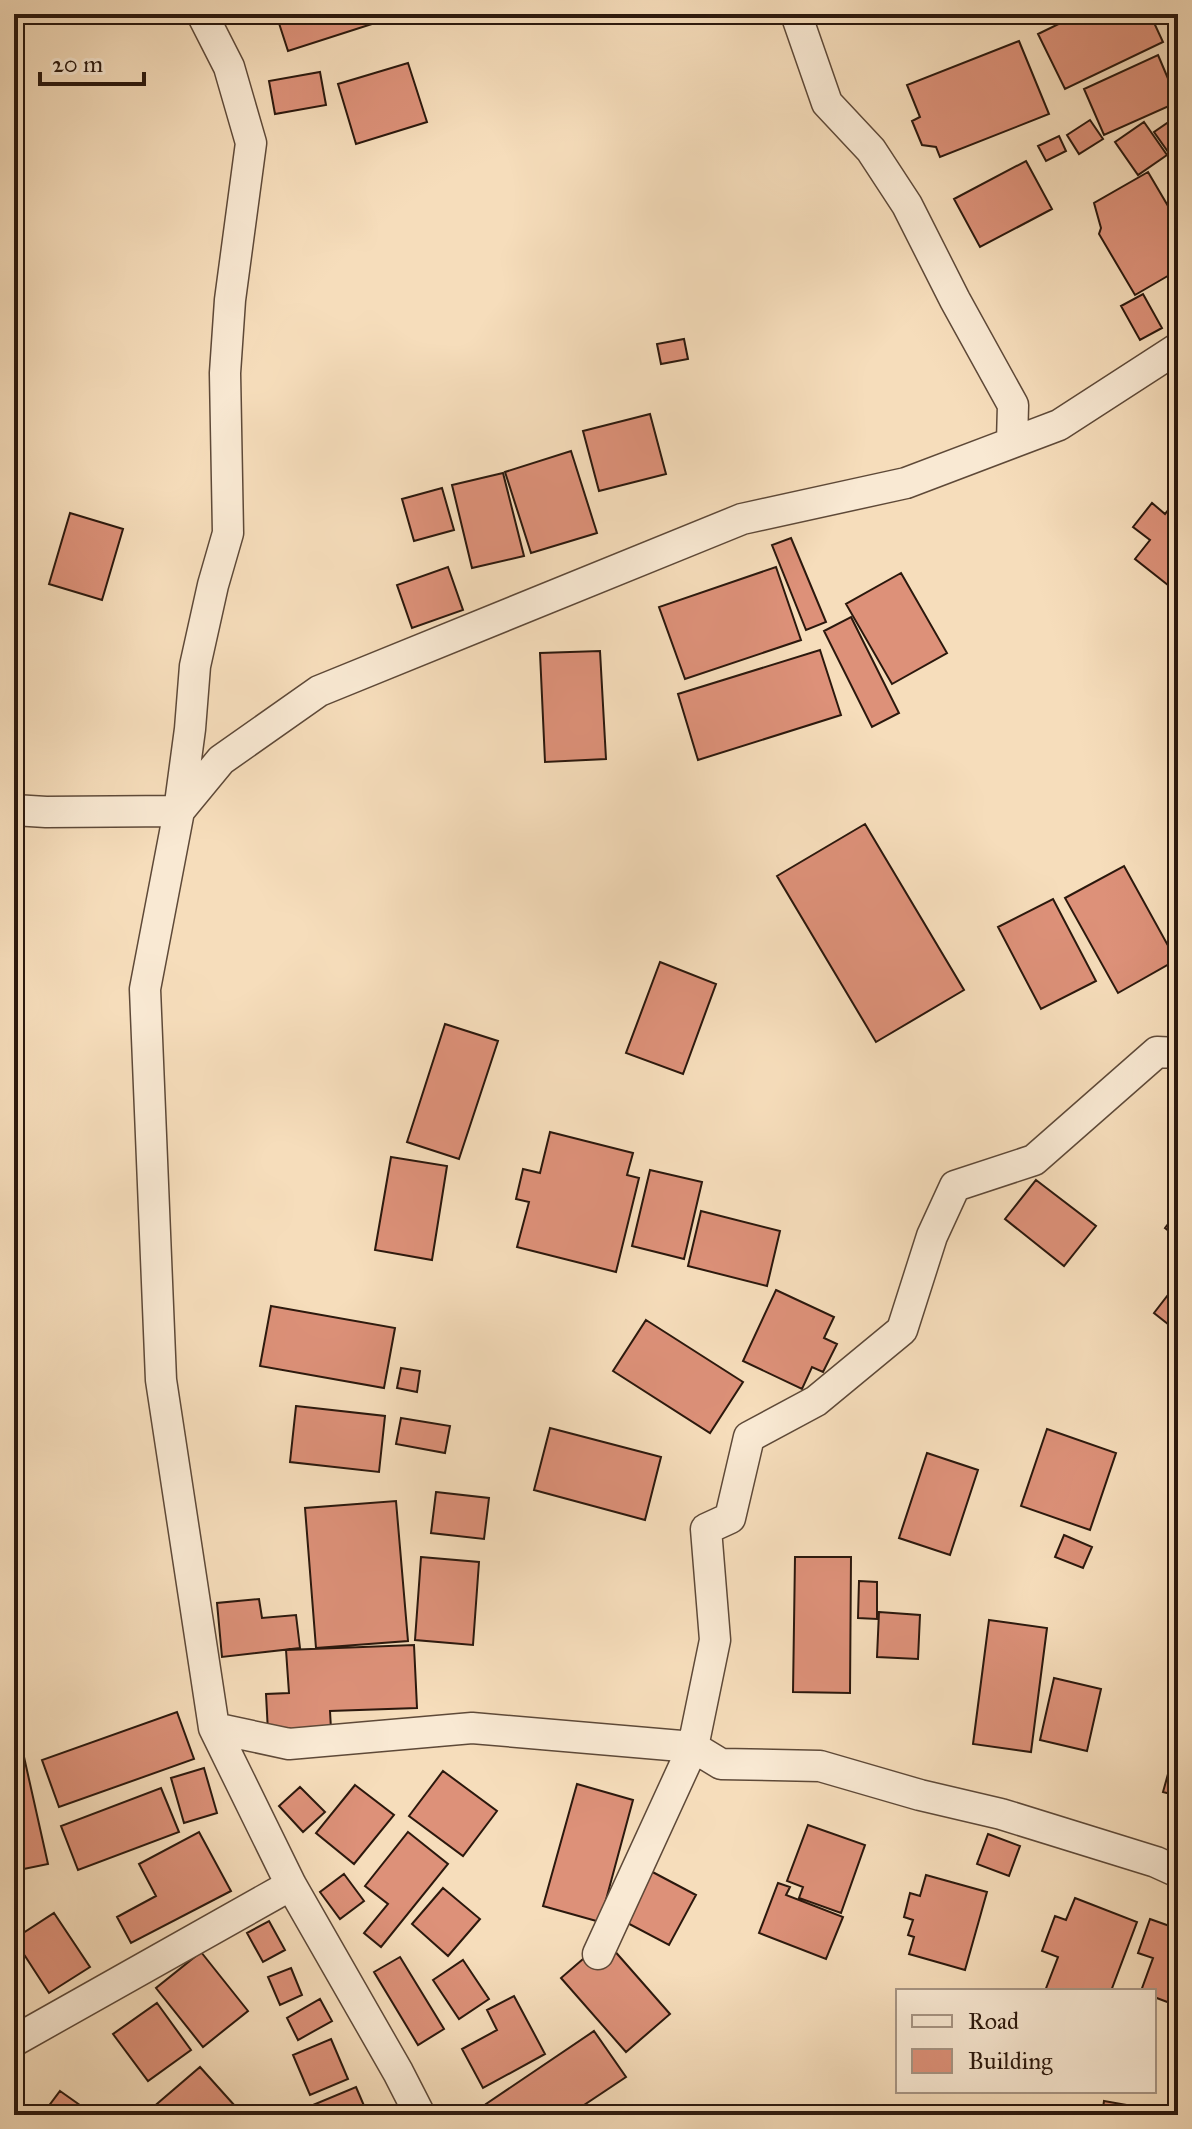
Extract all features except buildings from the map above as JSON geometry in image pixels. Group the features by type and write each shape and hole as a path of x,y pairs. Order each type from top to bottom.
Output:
{"street":[{"path":"202,14 229,67 251,143 230,300 225,373 228,533 195,666 179,811 145,989 161,1380 214,1728 291,1885 420,2115"},
{"path":"796,14 827,103 871,150 907,205 1013,405 1012,442"},
{"path":"179,811 221,760 319,691 742,519 906,483 1059,425 1178,348"},
{"path":"14,810 179,811"},
{"path":"598,1954 693,1747 715,1640 706,1529 730,1518 749,1437 816,1401 902,1330 932,1236 955,1186 1034,1160 1157,1052 1178,1053"},
{"path":"214,1728 289,1744 472,1728 693,1747 721,1764 820,1766 1001,1814 1156,1862 1178,1872"},
{"path":"14,2041 291,1885"}]}
